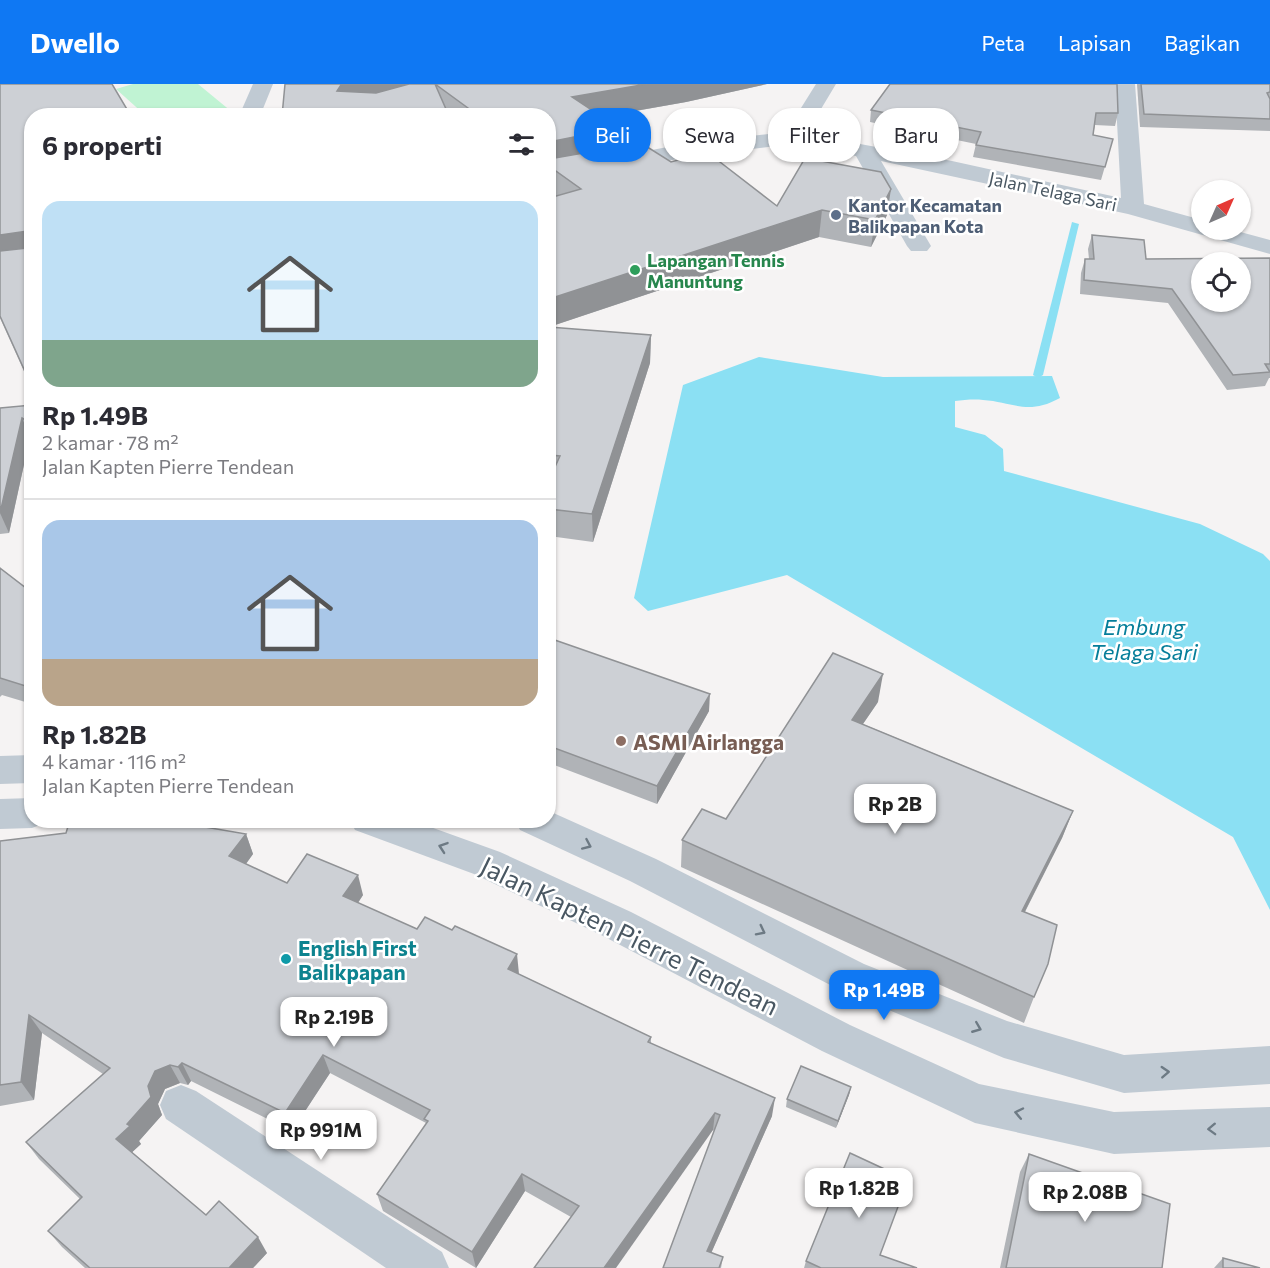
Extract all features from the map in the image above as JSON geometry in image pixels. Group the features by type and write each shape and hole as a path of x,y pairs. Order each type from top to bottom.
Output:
{"street":[{"path":"252,108 263,84"},
{"path":"811,108 826,84"},
{"path":"1125,84 1133,208"},
{"name":"Jalan Telaga Sari","path":"556,176 688,150 768,141"},
{"name":"Jalan Telaga Sari","path":"861,150 1133,208 1191,225"},
{"path":"864,151 919,246"},
{"path":"1245,240 1270,247"},
{"path":"0,770 24,768"},
{"path":"0,814 24,813"},
{"name":"Jalan Kapten Pierre Tendean","path":"391,828 488,862 617,924 836,1038 975,1103 1114,1133 1270,1127"},
{"path":"551,828 643,870 850,976 1004,1039 1124,1074 1270,1065"},
{"path":"181,1105 426,1268"}],"green space":[{"path":"133,84 198,84 227,108 137,108 116,89"}],"water":[{"name":"Embung Telaga Sari","path":"759,357 883,377 1052,376 1060,398 1029,407 994,401 955,401 955,427 985,435 1003,449 1004,471 1200,524 1263,554 1270,561 1270,910 1233,837 787,575 648,611 634,598 683,385"}],"building":[{"path":"0,84 112,84 126,108 24,108 24,231 0,235"},
{"path":"285,84 344,84 337,91 376,93 409,84 435,84 446,108 283,108"},
{"path":"435,84 647,84 572,97 589,108 574,108 574,137 556,141 556,108 468,108"},
{"path":"890,84 1117,84 1118,113 1096,113 1093,135 1113,139 1105,167 976,145 981,132 959,128 959,108 873,108 871,110"},
{"path":"1141,84 1270,84 1270,92 1267,93 1270,99 1270,119 1144,114"},
{"path":"651,149 663,157 663,162 720,162 777,206 803,162 827,162 881,172 891,189 875,220 822,210 556,297 556,196 581,189 556,171 556,158 574,155 574,162 651,162"},
{"path":"1092,235 1144,240 1146,259 1191,259 1191,312 1251,312 1251,258 1270,258 1270,364 1265,364 1270,372 1233,375 1172,289 1084,280 1085,259 1094,259"},
{"path":"24,248 24,369 0,316 0,251"},
{"path":"556,328 651,335 592,514 556,510 556,465 560,456 556,456"},
{"path":"24,406 24,419 22,418 0,513 0,408"},
{"path":"0,568 24,586 24,686 0,678"},
{"name":"ASMI Airlangga","path":"556,640 710,694 657,786 556,749"},
{"path":"833,653 883,674 852,720 1073,811 1022,911 1057,925 1048,964 1034,997 682,840 702,809 726,819"},
{"path":"68,828 211,828 246,834 229,856 287,883 307,854 358,875 343,896 417,929 425,917 452,930 455,926 517,954 508,969 651,1037 648,1042 775,1098 707,1251 723,1257 719,1268 663,1268 720,1115 715,1113 604,1268 534,1268 579,1206 522,1174 472,1252 377,1194 428,1121 424,1119 430,1110 323,1055 285,1113 182,1063 178,1067 170,1065 155,1071 148,1086 151,1097 127,1124 130,1126 116,1139 206,1215 219,1201 258,1237 229,1268 90,1268 48,1231 82,1197 26,1142 110,1068 29,1015 21,1082 0,1085 0,841 66,833"},
{"path":"801,1066 851,1087 838,1121 787,1099"},
{"path":"850,1153 908,1180 880,1255 917,1268 821,1268 806,1261"},
{"path":"1029,1154 1170,1204 1162,1268 1006,1268"},
{"path":"1223,1258 1260,1268 1223,1268"}],"waterway":[{"path":"1038,375 1075,224"}],"place":[{"name":"Kantor Kecamatan Balikpapan Kota","path":"836,215"},
{"name":"Lapangan Tennis Manuntung","path":"635,270"},
{"name":"ASMI Airlangga","path":"621,741"},
{"name":"English First Balikpapan","path":"286,959"}]}
